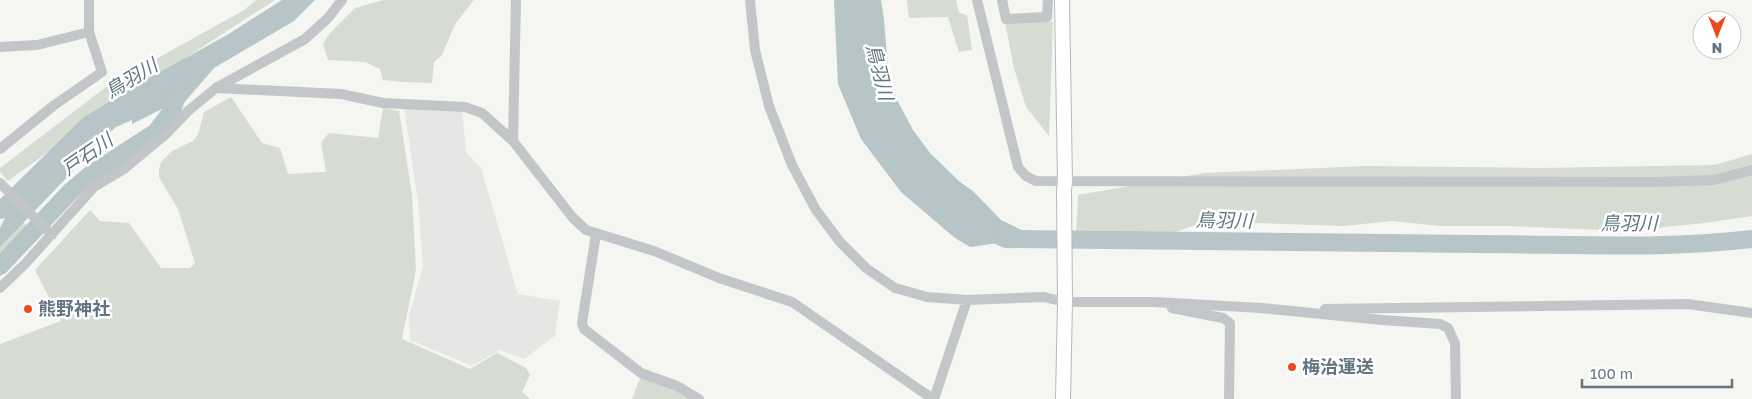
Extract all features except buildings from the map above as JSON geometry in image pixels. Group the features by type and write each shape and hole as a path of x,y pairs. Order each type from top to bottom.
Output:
{"street":[{"path":"0,149 53,106 102,72 89,32 89,0"},
{"path":"0,288 49,233 94,187 124,169 165,135 188,111 216,88 306,39 328,18 342,0"},
{"path":"513,141 516,0"},
{"path":"750,0 755,50 769,106 792,165 816,210 840,242 866,268 895,288 927,297 967,300 1065,297 1279,309 1440,324 1448,328 1455,343 1456,399"},
{"path":"977,0 1018,167 1026,176 1036,181 1064,186 1655,182 1714,180 1752,170"},
{"path":"1002,0 1006,19 1047,17 1048,0"},
{"path":"1062,0 1065,297 1063,399"},
{"path":"0,46 37,45 89,32"},
{"path":"216,88 341,94 382,103 465,107 482,113 513,141 573,218 586,230 654,250 719,278 792,302 934,399 967,300"},
{"path":"0,183 49,233"},
{"path":"596,234 582,323 584,329 641,373 677,386 699,399"},
{"path":"1154,302 1224,318 1230,323 1229,399"},
{"path":"1279,309 1688,304 1752,313"}],"shaded area":[{"path":"256,0 275,0 117,102 8,181 0,172 0,168 106,87 244,10"},
{"path":"384,0 474,0 455,24 442,55 434,62 432,83 383,80 380,69 365,62 328,60 323,44 330,33 355,8"},
{"path":"907,0 956,0 959,13 967,15 972,50 959,52 948,17 909,18"},
{"path":"1005,22 1053,22 1049,136 1026,107 1014,68"},
{"path":"231,97 262,143 280,148 288,174 326,172 321,142 329,133 378,138 383,108 399,111 412,195 416,270 402,339 470,369 497,353 526,368 530,375 522,392 530,399 0,399 0,344 61,321 35,270 90,210 100,221 129,223 161,268 190,268 195,263 178,209 159,177 159,169 161,162 172,151 193,141 198,135 204,112"},
{"path":"404,107 462,111 466,152 481,168 518,294 560,301 555,336 524,359 500,350 472,366 410,340 409,315 423,267 418,203"},
{"path":"1752,154 1752,216 1704,223 1629,231 1507,226 1441,226 1392,221 1343,226 1257,223 1192,226 1170,234 1076,236 1078,195 1204,173 1367,166 1540,168 1715,165"},
{"path":"23,222 39,238 0,277 0,245"},
{"path":"641,376 696,399 632,399"}],"water":[{"path":"282,0 315,0 294,21 214,68 183,104 170,105 132,124 132,120 116,127 83,155 73,171 0,247 0,228 5,218 0,219 0,199 84,117 227,35"},
{"path":"834,0 881,0 888,69 896,98 913,130 930,153 960,182 974,192 1001,220 1026,232 1047,236 970,247 955,238 901,192 861,139 838,84"}],"waterway":[{"name":"戸石川","path":"0,266 71,191 91,174 156,132 172,111 182,81"},
{"name":"鳥羽川","path":"1001,237 1006,239 1124,241 1615,246 1752,239"}],"place":[{"name":"熊野神社","path":"28,309"},
{"name":"梅治運送","path":"1292,367"}]}
